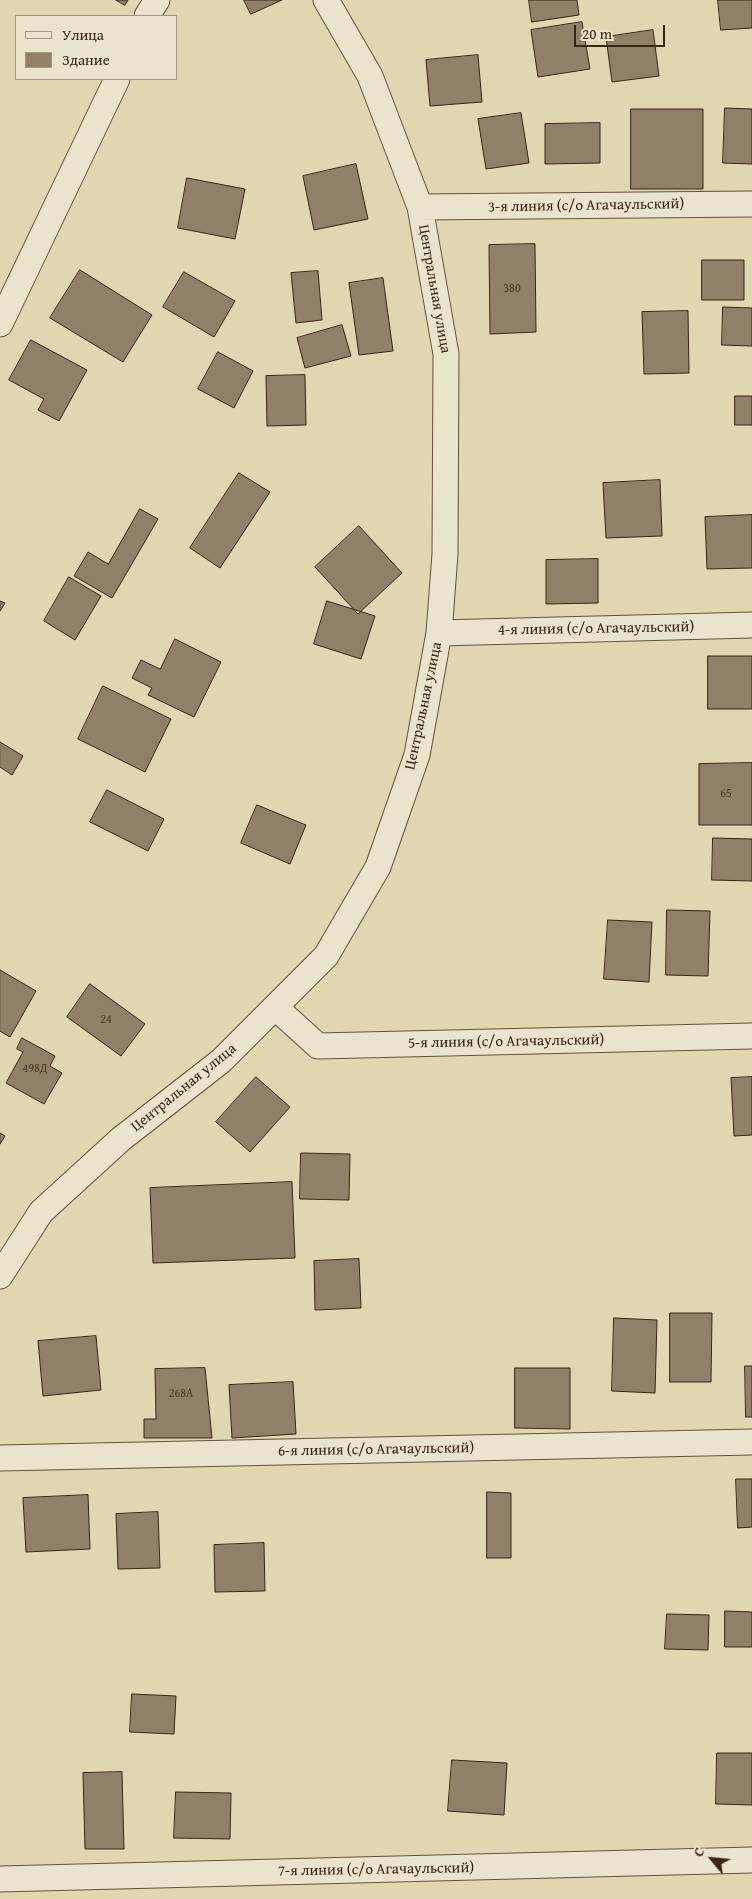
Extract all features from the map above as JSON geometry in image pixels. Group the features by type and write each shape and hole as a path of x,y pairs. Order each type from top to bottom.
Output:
{"street":[{"path":"148,15 157,0"},
{"name":"Центральная улица","path":"0,1276 42,1212 121,1139 221,1061 326,956 378,867 418,755 439,633 445,554 446,354 420,208 370,76 326,0"},
{"path":"0,324 117,80"},
{"name":"3-я линия (с/о Агачаульский)","path":"420,208 752,204"},
{"name":"4-я линия (с/о Агачаульский)","path":"439,633 752,625"},
{"name":"5-я линия (с/о Агачаульский)","path":"275,1007 318,1046 752,1036"},
{"name":"6-я линия (с/о Агачаульский)","path":"0,1458 752,1442"},
{"name":"7-я линия (с/о Агачаульский)","path":"0,1879 752,1860"}],"building":[{"path":"116,0 128,0 125,5"},
{"path":"244,0 282,0 251,14"},
{"path":"529,0 577,0 579,15 532,22"},
{"path":"718,0 752,0 752,28 721,30"},
{"path":"582,22 590,69 538,77 531,30"},
{"path":"653,30 659,76 612,82 606,37"},
{"path":"478,55 482,102 430,106 426,60"},
{"path":"725,108 752,109 752,164 723,163"},
{"path":"631,109 703,109 703,189 631,189"},
{"path":"521,113 529,163 486,169 478,119"},
{"path":"600,123 600,163 545,164 545,124"},
{"path":"356,164 368,219 314,230 303,176"},
{"path":"187,178 245,189 235,239 178,228"},
{"path":"535,244 536,332 490,334 489,245"},
{"path":"702,260 744,260 744,300 702,300"},
{"path":"80,270 152,315 123,362 50,318"},
{"path":"318,271 322,320 296,323 291,273"},
{"path":"184,272 235,301 214,337 163,307"},
{"path":"383,278 393,351 359,355 349,283"},
{"path":"723,307 752,308 752,346 722,345"},
{"path":"688,311 689,373 644,374 642,312"},
{"path":"342,325 351,356 305,368 297,338"},
{"path":"31,340 87,370 59,421 38,410 44,399 9,380"},
{"path":"218,352 253,371 234,408 198,389"},
{"path":"305,375 306,425 267,426 266,376"},
{"path":"735,396 752,396 752,425 735,425"},
{"path":"239,473 270,492 220,568 190,548"},
{"path":"660,480 662,536 606,538 603,483"},
{"path":"140,509 158,519 112,598 74,576 88,552 108,564"},
{"path":"752,515 752,568 707,569 705,517"},
{"path":"359,526 402,573 358,614 315,567"},
{"path":"598,559 598,603 546,604 546,560"},
{"path":"69,577 101,596 75,640 44,621"},
{"path":"0,601 5,603 0,611"},
{"path":"327,601 375,616 361,659 314,644"},
{"path":"175,639 221,662 194,717 148,695 152,688 132,678 141,660 160,669"},
{"path":"708,656 752,656 752,709 708,709"},
{"path":"103,686 171,719 145,772 78,739"},
{"path":"0,742 23,756 12,775 0,767"},
{"path":"752,763 752,825 699,825 699,764"},
{"path":"107,790 164,819 148,851 90,822"},
{"path":"257,805 306,825 290,864 241,843"},
{"path":"713,838 752,839 752,881 712,880"},
{"path":"667,910 710,911 708,976 666,975"},
{"path":"608,920 652,922 649,982 604,979"},
{"path":"0,970 36,991 10,1037 0,1031"},
{"path":"90,984 145,1024 121,1056 67,1017"},
{"path":"22,1038 55,1056 50,1066 62,1073 44,1104 6,1083 23,1052 17,1049"},
{"path":"256,1077 290,1107 250,1152 216,1122"},
{"path":"752,1077 752,1135 734,1136 731,1078"},
{"path":"0,1133 5,1136 0,1144"},
{"path":"301,1153 350,1154 349,1200 300,1199"},
{"path":"292,1182 295,1258 153,1263 150,1188"},
{"path":"359,1259 361,1308 315,1310 314,1261"},
{"path":"670,1313 712,1313 711,1382 670,1382"},
{"path":"614,1318 657,1320 655,1393 612,1391"},
{"path":"96,1336 101,1390 43,1396 38,1341"},
{"path":"745,1366 752,1366 752,1417 746,1417"},
{"path":"205,1368 212,1438 144,1438 144,1419 156,1419 155,1369"},
{"path":"515,1368 570,1368 570,1429 515,1428"},
{"path":"293,1382 296,1434 232,1438 229,1385"},
{"path":"736,1479 752,1479 752,1527 738,1528"},
{"path":"487,1492 511,1493 511,1558 487,1558"},
{"path":"88,1495 90,1549 26,1552 23,1498"},
{"path":"158,1512 160,1568 118,1569 116,1514"},
{"path":"264,1543 265,1591 215,1592 214,1545"},
{"path":"725,1611 752,1612 752,1647 725,1647"},
{"path":"667,1614 709,1615 708,1650 665,1649"},
{"path":"132,1694 176,1696 174,1734 130,1732"},
{"path":"717,1753 752,1753 752,1805 716,1804"},
{"path":"452,1760 507,1763 504,1815 448,1811"},
{"path":"122,1772 124,1849 85,1849 83,1773"},
{"path":"176,1792 231,1793 230,1839 174,1838"}]}
